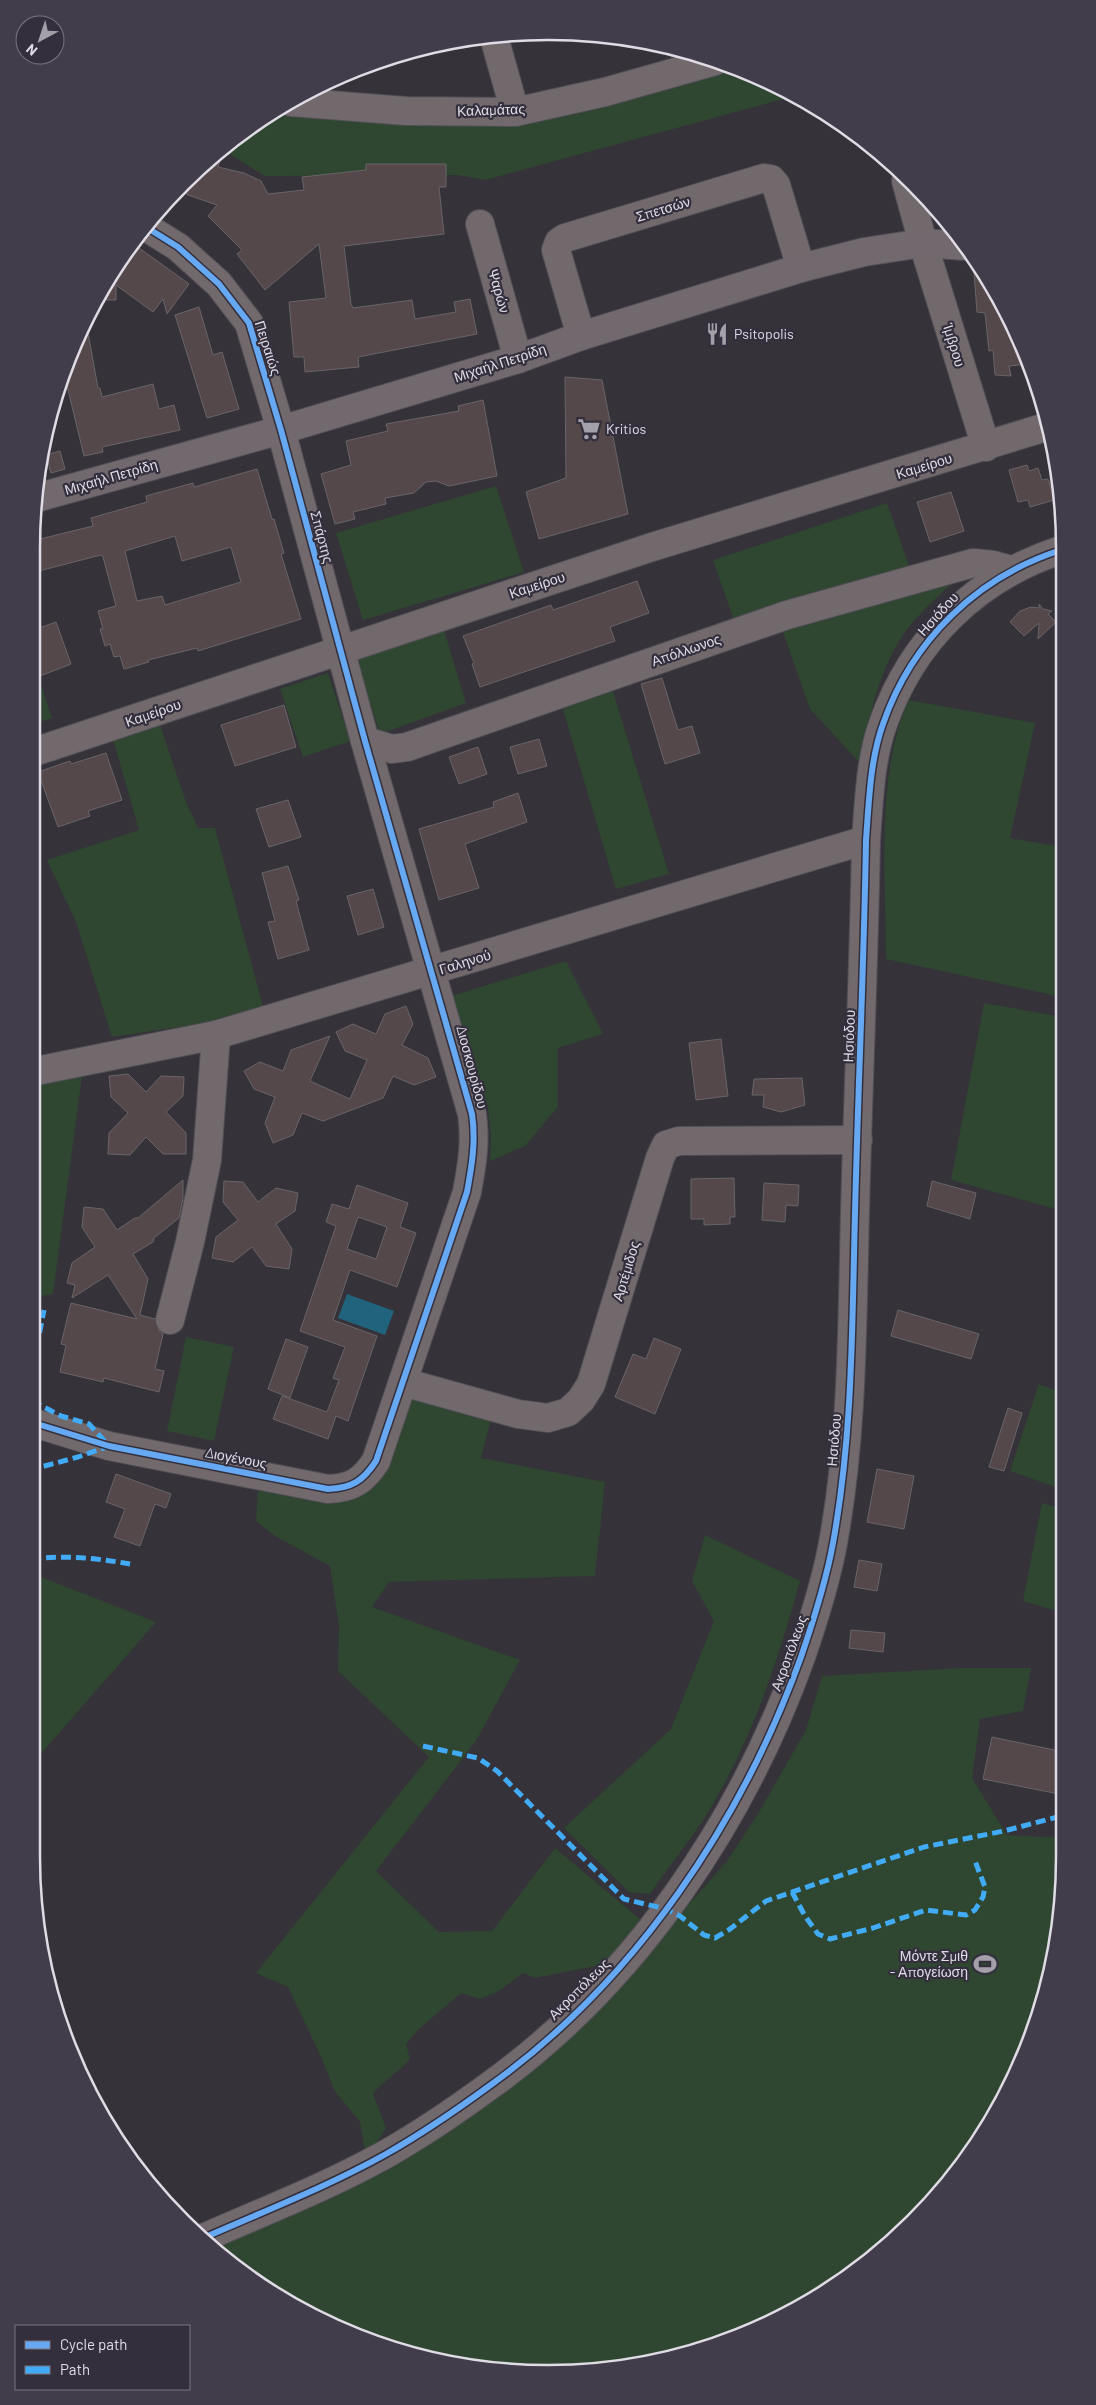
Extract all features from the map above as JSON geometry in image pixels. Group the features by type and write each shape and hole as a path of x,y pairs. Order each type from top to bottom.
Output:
{"main road":[{"name":"Μιχαήλ Πετρίδη","path":"43,496 281,430 518,359 582,336 800,268 864,252 923,243 955,245"}],"street":[{"path":"496,43 515,112"},
{"name":"Καλαμάτας","path":"303,103 406,111 515,112 605,92 702,64"},
{"name":"Σπετσών","path":"582,336 556,250 559,242 565,238 764,178 772,179 776,185 800,268"},
{"name":"Ίμβρου","path":"909,191 986,447"},
{"name":"Ψαρών","path":"480,224 518,359"},
{"name":"Πειραιώς","path":"152,231 178,247 219,284 249,323 281,430"},
{"name":"Καμείρου","path":"40,750 652,547 986,447 1042,428"},
{"name":"Σπάρτης","path":"281,430 340,650"},
{"name":"Ησιόδου","path":"819,1605 833,1546 848,1434 866,840 869,800 879,740 883,724 906,676 947,619 971,596 1011,570 1056,552"},
{"name":"Απόλλωνος","path":"365,742 392,749 407,747 787,616 973,563 993,565 1011,570"},
{"name":"Διοσκουρίδου","path":"340,650 472,1114 475,1133 474,1156 467,1192 376,1461 357,1484"},
{"name":"Γαληνού","path":"40,1070 216,1035 432,972 866,840"},
{"path":"170,1320 190,1242 207,1160 216,1035"},
{"name":"Αρτέμιδος","path":"403,1382 518,1414 548,1418 568,1412 581,1400 591,1384 660,1158 666,1145 679,1141 858,1140"},
{"name":"Διογένους","path":"40,1425 109,1446 328,1489 344,1488 357,1484"},
{"name":"Ακροπόλεως","path":"209,2235 385,2154 495,2082 538,2046 582,2005 622,1963 666,1909 725,1822 781,1712 819,1605"}],"green space":[{"path":"715,68 785,99 485,180 457,175 265,176 229,153 293,109 518,120"},
{"path":"496,486 524,572 363,620 336,533"},
{"path":"887,503 912,574 737,629 713,560"},
{"path":"967,570 919,615 896,647 881,679 871,713 862,765 810,709 783,632"},
{"path":"444,630 466,703 380,734 356,657"},
{"path":"328,673 350,741 303,757 280,689"},
{"path":"40,682 52,718 40,722"},
{"path":"610,682 669,874 616,889 561,703"},
{"path":"909,700 1035,723 1010,838 1056,846 1056,996 886,959 885,827 891,760 898,729"},
{"path":"159,722 186,802 198,828 215,828 265,1014 112,1037 76,922 47,860 139,830 113,739"},
{"path":"566,961 603,1034 558,1048 558,1107 525,1146 490,1161 491,1136 488,1107 448,997"},
{"path":"984,1003 1056,1016 1056,1209 951,1180"},
{"path":"82,1076 53,1294 40,1296 40,1084"},
{"path":"186,1337 234,1347 214,1441 167,1431"},
{"path":"1039,1384 1056,1390 1056,1487 1010,1471"},
{"path":"415,1386 493,1412 481,1458 605,1482 595,1576 389,1582 372,1607 520,1660 476,1741 376,1871 439,1932 492,1931 555,1848 641,1920 606,1964 535,1978 523,1973 499,1991 480,1999 461,1993 419,2029 406,2044 410,2059 373,2094 386,2128 375,2145 365,2152 360,2122 334,2090 322,2059 288,1987 256,1973 429,1757 338,1671 339,1626 330,1566 275,1536 256,1521 258,1492 270,1489 302,1499 332,1501"},
{"path":"1042,1503 1056,1507 1056,1611 1023,1601"},
{"path":"705,1535 800,1581 782,1642 761,1702 736,1761 721,1789 705,1817 650,1894 629,1892 564,1828 671,1729 714,1621 692,1581"},
{"path":"40,1577 156,1622 40,1755"},
{"path":"962,1668 1031,1668 1023,1711 980,1719 972,1778 1007,1835 1056,1838 1055,1890 1046,1956 1029,2020 1004,2082 988,2111 951,2166 930,2192 883,2239 857,2260 802,2297 773,2313 711,2338 679,2348 614,2361 548,2365 482,2361 417,2348 385,2338 323,2313 294,2297 239,2260 221,2245 358,2179 496,2097 546,2058 615,1988 727,1861 759,1812 806,1730 822,1676"}],"water":[{"path":"347,1294 394,1311 385,1335 338,1318"}],"building":[{"path":"220,161 218,167 244,173 261,181 268,194 304,190 302,177 366,170 366,164 446,164 446,187 439,187 444,234 344,246 351,304 353,308 412,300 415,319 456,312 454,302 470,299 477,334 358,357 359,367 305,372 304,357 294,357 289,302 326,298 319,244 265,290 237,254 242,250 208,216 217,205 185,193"},
{"path":"139,248 189,284 167,314 163,299 153,312 116,285 116,300 105,300"},
{"path":"974,272 1004,323 1021,365 1009,366 1011,376 995,375 993,350 989,351 985,313 977,312"},
{"path":"199,307 213,355 222,352 239,409 207,418 175,315"},
{"path":"88,333 98,388 100,388 102,397 153,384 159,409 174,405 180,430 102,447 103,452 84,456 67,385"},
{"name":"Kritios","path":"565,377 602,380 628,514 539,539 526,492 566,478"},
{"path":"483,400 497,476 449,486 436,481 426,482 414,493 385,498 386,504 353,512 355,519 335,524 321,474 351,465 346,441 388,431 386,424 459,411 458,406"},
{"path":"60,451 65,469 51,473 48,461 49,454"},
{"path":"1027,465 1029,471 1038,468 1042,480 1048,479 1054,500 1030,507 1028,500 1018,502 1009,470"},
{"path":"257,469 284,553 281,554 301,619 198,651 197,648 148,660 149,662 124,669 120,656 114,657 110,644 105,646 100,629 103,629 98,611 116,606 103,557 101,555 40,571 40,539 93,526 91,518 147,502 146,496 193,483 194,487","holes":["175,536 182,561 231,547 241,582 165,605 162,596 137,601 125,551"]},
{"path":"951,492 964,531 930,542 917,502"},
{"path":"637,581 649,613 610,627 615,641 480,687 472,664 474,663 463,636 551,605 553,610"},
{"path":"1039,604 1043,609 1052,611 1048,614 1056,622 1038,639 1039,623 1024,636 1010,622 1020,611 1031,607 1039,608"},
{"path":"56,622 71,664 40,676 40,628"},
{"path":"662,678 678,730 692,726 700,753 665,764 641,684"},
{"path":"284,705 296,747 235,766 221,725"},
{"path":"539,739 547,766 518,774 510,747"},
{"path":"478,747 487,774 459,784 449,757"},
{"path":"106,753 122,800 88,811 90,816 58,827 40,778 40,771 70,761 71,764"},
{"path":"518,793 527,822 465,844 479,888 439,900 419,829 494,807 493,802"},
{"path":"288,800 301,837 269,847 256,809"},
{"path":"288,866 299,900 296,901 309,950 278,959 268,922 275,921 262,873"},
{"path":"373,889 384,927 358,935 347,896"},
{"path":"406,1006 413,1024 402,1045 428,1058 436,1077 414,1085 393,1076 383,1098 323,1121 302,1113 293,1135 273,1143 265,1123 275,1097 254,1089 244,1071 260,1062 283,1071 291,1050 330,1036 310,1081 350,1099 367,1060 345,1051 336,1032 353,1024 376,1034 385,1014"},
{"path":"721,1039 728,1096 696,1100 689,1043"},
{"path":"128,1074 146,1092 161,1076 184,1077 183,1096 166,1112 186,1133 186,1154 163,1154 146,1137 130,1155 108,1154 109,1133 128,1113 111,1097 109,1076"},
{"path":"802,1078 805,1105 781,1112 763,1107 764,1095 752,1095 754,1079"},
{"path":"734,1178 735,1217 730,1217 730,1224 704,1225 704,1219 691,1219 691,1179"},
{"path":"183,1180 183,1198 179,1218 154,1238 153,1242 133,1254 148,1279 140,1315 155,1319 159,1331 163,1334 155,1369 164,1371 159,1392 104,1378 103,1382 60,1372 66,1345 61,1344 71,1303 137,1319 108,1275 72,1298 75,1285 67,1283 72,1263 95,1247 82,1227 84,1207 103,1209 117,1230 138,1218"},
{"path":"224,1181 243,1182 258,1202 276,1188 298,1193 295,1211 276,1224 292,1249 289,1269 266,1266 252,1247 233,1262 212,1258 216,1237 238,1220 223,1202"},
{"path":"932,1181 976,1193 970,1219 927,1206"},
{"path":"764,1183 799,1185 798,1206 786,1205 785,1222 762,1220"},
{"path":"357,1185 408,1203 400,1227 416,1233 397,1287 350,1270 333,1320 377,1336 348,1421 336,1416 328,1439 273,1419 282,1396 327,1412 339,1380 333,1378 345,1347 300,1331 336,1226 326,1222 332,1204 349,1209","holes":["358,1217 387,1227 376,1259 347,1249"]},
{"path":"898,1310 979,1334 971,1359 891,1336"},
{"path":"654,1338 681,1349 655,1414 615,1397 633,1354 646,1359"},
{"path":"286,1339 308,1347 290,1398 268,1389"},
{"path":"1008,1408 1022,1413 1004,1471 989,1467"},
{"path":"877,1469 914,1476 904,1529 867,1522"},
{"path":"116,1474 171,1494 166,1508 155,1504 140,1546 114,1537 125,1509 106,1502"},
{"path":"859,1560 882,1564 877,1591 854,1587"},
{"path":"851,1630 885,1633 883,1652 849,1648"},
{"path":"992,1737 1056,1750 1056,1793 983,1779"}],"marked path":[{"path":"40,1331 44,1310"},
{"path":"40,1405 61,1416 89,1424 109,1446 40,1468"},
{"path":"40,1558 80,1558 130,1564"},
{"path":"423,1746 478,1758 497,1771 624,1899 666,1909 680,1916 704,1935 715,1938 730,1929 766,1901 924,1847 1004,1831 1056,1817"},
{"path":"792,1892 805,1916 818,1934 830,1939 873,1928 926,1910 966,1915 975,1910 983,1897 985,1887 975,1861"}],"cycle path":[{"path":"40,1425 109,1446 328,1489 344,1487 356,1482 366,1474 376,1461 467,1192 473,1153 472,1114 365,741 281,430 249,323 219,284 178,247 152,231"},
{"path":"209,2235 318,2188 386,2154 466,2103 544,2043 593,1996 637,1946 678,1893 715,1837 748,1778 777,1718 806,1643 827,1572 840,1502 848,1420 852,1337 866,840 875,752 883,724 896,694 911,665 930,639 951,616 975,595 1002,577 1030,562 1056,552"}],"place":[{"name":"Psitopolis","path":"717,334"},
{"name":"Kritios","path":"589,429"},
{"name":"Μόντε Σμιθ - Απογείωση","path":"985,1964"}]}
